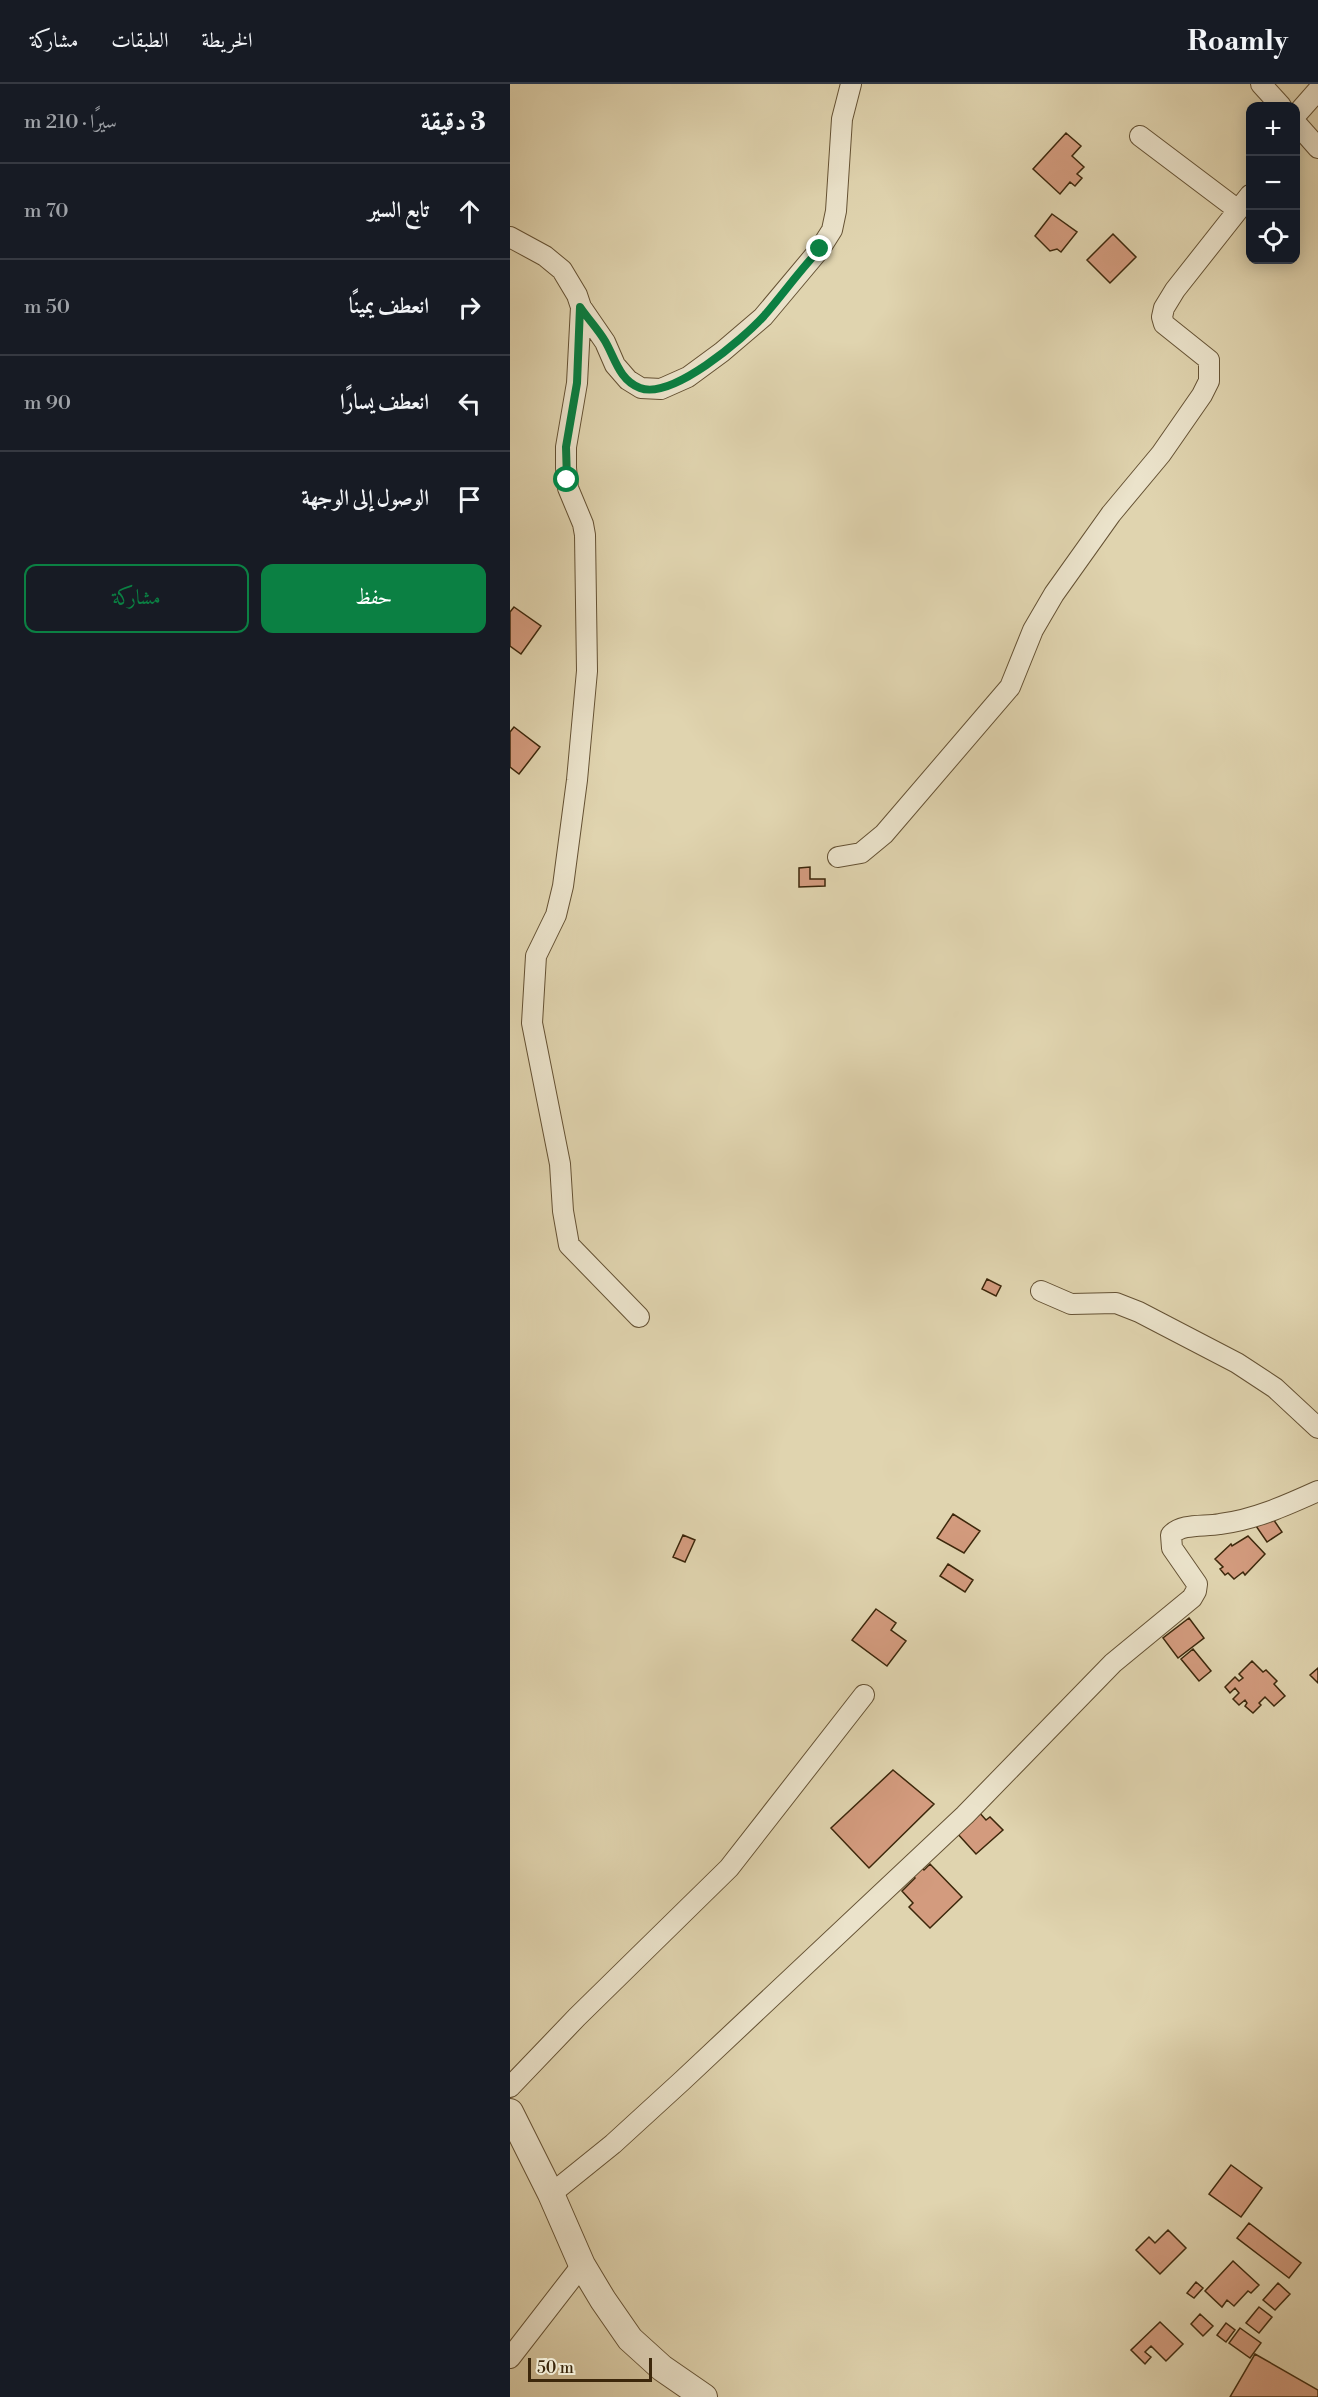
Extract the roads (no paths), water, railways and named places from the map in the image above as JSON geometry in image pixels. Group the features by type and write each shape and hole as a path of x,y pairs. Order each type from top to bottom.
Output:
{"street":[{"path":"510,237 545,256 562,270 580,307 605,342 615,365 628,380 641,388 661,389 688,376 722,352 763,317 820,249 832,230 836,211 842,119 851,84"},
{"path":"1261,84 1277,102"},
{"path":"1300,124 1318,90"},
{"path":"1300,130 1318,148"},
{"path":"838,858 861,853 884,834 1010,687 1033,630 1054,594 1111,514 1161,454 1202,395 1209,381 1209,360 1164,324 1162,317 1164,308 1244,203 1140,136"},
{"path":"580,307 577,383 566,447 566,468 568,488 583,524 585,535 587,671 577,780 563,885 556,915 536,956 532,1023 560,1164 563,1211 569,1245 639,1317"},
{"path":"1041,1292 1071,1304 1116,1303 1139,1312 1237,1363 1275,1388 1318,1428"},
{"path":"551,2194 613,2144 683,2080 965,1815 1113,1663 1192,1598 1197,1584 1172,1548 1171,1535 1175,1531 1181,1528 1219,1525 1254,1517 1318,1491"},
{"path":"510,2087 585,2009 729,1868 864,1695"},
{"path":"510,2112 551,2194 582,2265 603,2300 630,2339 662,2368 704,2397"},
{"path":"510,2358 582,2265"}]}
